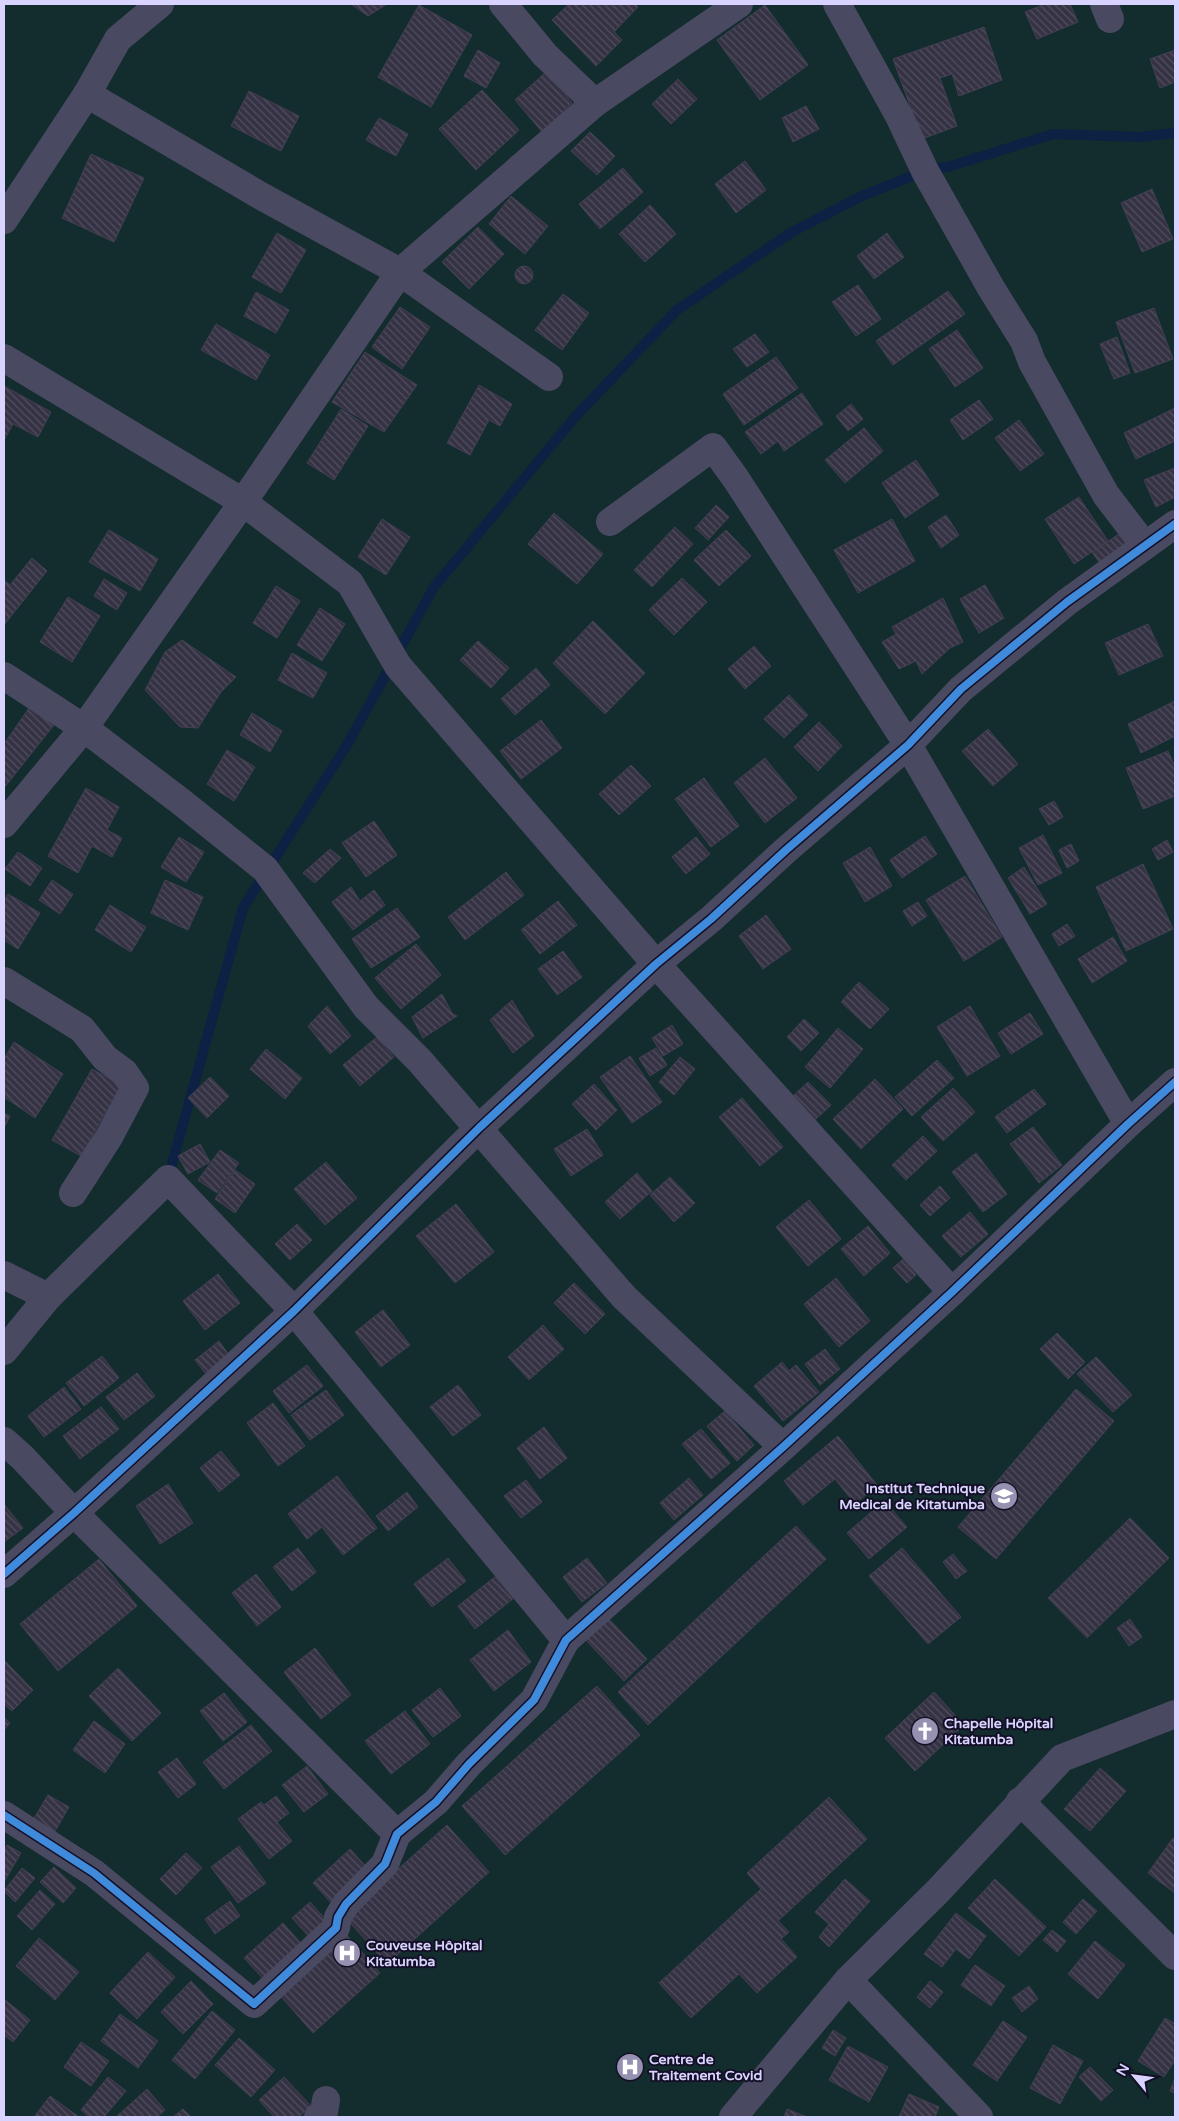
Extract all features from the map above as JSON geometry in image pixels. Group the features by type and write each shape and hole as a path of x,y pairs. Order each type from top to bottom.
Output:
{"street":[{"path":"4,220 87,94 118,39 160,4"},
{"path":"503,4 545,55 595,103"},
{"path":"4,824 84,728 243,502 400,272 595,103 739,4"},
{"path":"837,4 899,116 925,171 990,288 1024,341 1032,362 1106,495 1145,546"},
{"path":"87,94 261,196 400,272 549,377"},
{"path":"4,358 243,502 350,583 398,666 656,964 952,1292"},
{"path":"610,522 713,447 736,479 908,745 1128,1124"},
{"path":"4,1574 74,1513 294,1311 479,1128 656,964 711,919 786,850 908,745 961,689 1067,602 1175,524"},
{"path":"4,676 84,728 265,869 366,1007 419,1060 624,1297 783,1447"},
{"path":"4,981 82,1029 105,1058 124,1072 136,1088 109,1138 73,1193"},
{"path":"4,1815 94,1873 254,2004 336,1928 338,1917 346,1904 385,1864 397,1834 436,1802 469,1764 534,1700 566,1640 783,1447 952,1292 1128,1124 1175,1082"},
{"path":"4,1351 48,1297 168,1179 294,1311 566,1640"},
{"path":"4,1275 48,1297"},
{"path":"4,1442 23,1458 74,1513 397,1834"},
{"path":"733,2117 848,1980 938,1891 1062,1758 1175,1714"},
{"path":"1020,1802 1175,1956"},
{"path":"848,1980 979,2117"}],"green space":[{"path":"4,4 1175,4 1175,2117 4,2117"}],"building":[{"path":"351,4 387,4 368,16"},
{"path":"569,4 635,4 638,7 614,32 622,40 596,66 552,20"},
{"path":"1045,4 1070,4 1078,22 1037,39 1025,12"},
{"path":"419,5 472,35 431,107 378,77"},
{"path":"765,5 808,65 760,100 717,40"},
{"path":"984,27 1002,80 959,96 952,74 940,78 957,126 922,139 893,59"},
{"path":"478,50 500,63 486,88 464,76"},
{"path":"1175,50 1175,82 1160,88 1150,59"},
{"path":"547,71 572,103 543,133 515,100"},
{"path":"678,79 697,99 671,124 652,104"},
{"path":"482,90 519,130 476,170 439,129"},
{"path":"249,91 299,116 281,151 231,126"},
{"path":"806,106 819,129 793,142 782,118"},
{"path":"379,118 408,134 396,156 366,140"},
{"path":"590,132 615,156 597,175 571,151"},
{"path":"91,154 144,178 114,242 62,218"},
{"path":"745,161 766,190 736,213 715,184"},
{"path":"623,168 643,192 600,229 579,204"},
{"path":"1152,189 1173,239 1142,252 1121,203"},
{"path":"511,196 548,226 525,254 489,224"},
{"path":"650,205 676,234 645,262 619,234"},
{"path":"478,227 504,254 469,289 442,262"},
{"path":"277,233 306,250 281,293 252,277"},
{"path":"887,233 904,257 874,279 857,256"},
{"path":"520,266 528,266 533,271 531,282 520,284 515,279 515,271"},
{"path":"858,285 881,319 856,336 832,302"},
{"path":"948,291 965,314 893,365 876,341"},
{"path":"256,292 289,310 276,333 244,316"},
{"path":"563,294 589,313 562,350 535,330"},
{"path":"400,307 430,327 402,369 372,347"},
{"path":"1154,308 1173,359 1135,373 1116,322"},
{"path":"216,324 270,355 256,380 201,350"},
{"path":"957,330 983,368 955,387 929,349"},
{"path":"755,334 769,352 747,367 733,349"},
{"path":"1117,337 1130,373 1114,379 1100,344"},
{"path":"365,352 417,385 384,432 332,402"},
{"path":"776,357 798,388 744,425 723,394"},
{"path":"479,385 512,404 500,426 489,420 470,455 447,443"},
{"path":"4,386 51,412 38,437 13,424 4,440"},
{"path":"802,393 823,424 784,451 778,441 761,454 745,432"},
{"path":"979,400 993,419 963,440 950,420"},
{"path":"851,404 863,419 848,431 836,416"},
{"path":"1175,408 1175,441 1136,459 1124,433"},
{"path":"341,409 368,426 334,480 307,463"},
{"path":"1019,420 1044,454 1020,471 995,438"},
{"path":"864,428 883,451 845,483 825,460"},
{"path":"916,460 939,495 905,518 882,483"},
{"path":"1175,468 1175,497 1156,507 1144,480"},
{"path":"1079,497 1108,541 1074,564 1045,519"},
{"path":"716,505 729,517 708,540 695,528"},
{"path":"554,513 603,554 577,584 528,544"},
{"path":"946,515 959,535 941,548 928,527"},
{"path":"382,519 410,537 386,575 358,557"},
{"path":"892,519 915,561 858,593 834,550"},
{"path":"675,527 693,544 652,587 634,570"},
{"path":"109,530 158,559 140,591 89,562"},
{"path":"726,530 751,556 719,586 694,560"},
{"path":"1122,532 1131,545 1101,565 1092,552"},
{"path":"32,558 47,571 4,625 4,580 10,585"},
{"path":"682,578 707,602 674,635 649,610"},
{"path":"104,579 127,593 117,610 94,596"},
{"path":"985,585 1004,618 979,633 960,599"},
{"path":"276,586 300,601 277,638 253,623"},
{"path":"68,597 100,616 72,662 40,642"},
{"path":"943,598 963,642 950,648 922,674 916,661 899,669 882,642 896,634 892,627"},
{"path":"320,608 345,624 322,661 297,645"},
{"path":"593,621 645,673 605,714 553,663"},
{"path":"1148,624 1163,656 1119,675 1105,643"},
{"path":"182,640 236,677 221,692 198,728 180,727 145,690 165,652"},
{"path":"478,641 509,668 491,688 460,660"},
{"path":"754,646 771,666 745,689 728,669"},
{"path":"292,653 327,673 313,698 278,680"},
{"path":"536,668 550,685 515,715 501,699"},
{"path":"789,695 808,715 784,738 764,719"},
{"path":"1175,701 1175,736 1141,753 1128,724"},
{"path":"29,708 54,725 4,788 4,744"},
{"path":"252,713 282,731 270,752 240,735"},
{"path":"541,720 562,748 521,779 500,751"},
{"path":"819,722 842,746 818,771 794,747"},
{"path":"988,729 1018,764 993,786 962,751"},
{"path":"227,750 255,767 234,801 207,784"},
{"path":"1168,751 1175,767 1175,796 1143,809 1126,768"},
{"path":"765,758 797,798 765,823 734,783"},
{"path":"631,765 651,786 619,815 599,794"},
{"path":"704,778 739,826 711,847 675,799"},
{"path":"86,788 119,807 107,830 122,838 112,857 92,846 78,873 48,856"},
{"path":"1054,801 1063,817 1049,825 1039,809"},
{"path":"374,821 397,855 366,877 342,843"},
{"path":"1043,835 1062,873 1038,885 1019,848"},
{"path":"925,836 937,854 902,878 890,860"},
{"path":"179,837 204,852 186,882 161,867"},
{"path":"696,837 710,854 686,874 672,857"},
{"path":"1167,840 1173,852 1158,860 1152,849"},
{"path":"1071,844 1079,861 1067,868 1059,850"},
{"path":"870,847 892,886 865,902 843,863"},
{"path":"330,849 341,858 315,883 303,873"},
{"path":"18,852 42,868 30,886 5,869"},
{"path":"1143,864 1173,929 1126,951 1096,887"},
{"path":"1024,867 1047,904 1030,914 1008,878"},
{"path":"506,872 524,895 465,940 448,917"},
{"path":"965,876 1002,937 964,961 926,900"},
{"path":"52,880 73,894 60,914 39,900"},
{"path":"165,880 203,897 188,930 151,913"},
{"path":"351,887 360,901 374,890 385,905 353,930 332,902"},
{"path":"8,894 40,913 18,949 4,940 4,901"},
{"path":"558,901 577,925 540,954 521,930"},
{"path":"918,902 927,916 912,926 903,911"},
{"path":"110,905 146,927 131,952 95,930"},
{"path":"397,908 420,937 371,968 352,939"},
{"path":"766,915 791,949 763,969 739,936"},
{"path":"1067,924 1075,936 1059,946 1052,934"},
{"path":"1113,937 1127,961 1092,983 1078,959"},
{"path":"416,944 441,975 401,1009 375,978"},
{"path":"563,951 582,977 557,995 538,969"},
{"path":"859,982 889,1009 870,1029 841,1002"},
{"path":"442,994 452,1013 457,1016 423,1038 412,1017"},
{"path":"512,1000 534,1036 513,1053 490,1020"},
{"path":"327,1006 351,1036 330,1054 308,1026"},
{"path":"970,1006 1000,1056 967,1076 937,1027"},
{"path":"1030,1013 1043,1034 1011,1054 998,1033"},
{"path":"804,1019 819,1033 801,1051 787,1037"},
{"path":"672,1025 683,1044 663,1056 652,1038"},
{"path":"838,1028 863,1049 830,1088 805,1067"},
{"path":"377,1037 394,1057 360,1086 343,1065"},
{"path":"14,1042 63,1074 35,1118 4,1097 4,1059"},
{"path":"656,1048 667,1065 650,1076 639,1058"},
{"path":"266,1049 302,1078 285,1099 250,1069"},
{"path":"630,1056 662,1102 632,1123 600,1077"},
{"path":"680,1057 695,1069 674,1095 659,1082"},
{"path":"937,1060 954,1078 912,1116 895,1097"},
{"path":"92,1069 121,1085 81,1156 52,1140"},
{"path":"210,1077 229,1096 207,1118 188,1098"},
{"path":"875,1079 903,1109 861,1149 833,1119"},
{"path":"808,1082 831,1105 814,1121 792,1097"},
{"path":"594,1084 617,1110 596,1130 572,1104"},
{"path":"953,1088 975,1112 943,1141 921,1117"},
{"path":"1034,1089 1046,1104 1007,1133 995,1117"},
{"path":"742,1098 783,1147 760,1166 719,1117"},
{"path":"4,1113 10,1116 4,1128"},
{"path":"1033,1127 1062,1165 1039,1183 1010,1144"},
{"path":"587,1129 603,1155 571,1176 554,1149"},
{"path":"923,1136 937,1151 906,1180 892,1165"},
{"path":"200,1144 210,1162 188,1174 178,1156"},
{"path":"220,1150 239,1163 217,1193 198,1180"},
{"path":"976,1153 1007,1194 983,1212 952,1172"},
{"path":"326,1162 357,1198 325,1225 294,1189"},
{"path":"235,1170 255,1184 235,1213 215,1199"},
{"path":"637,1173 652,1191 620,1219 605,1202"},
{"path":"670,1177 695,1203 674,1222 650,1195"},
{"path":"940,1186 950,1198 930,1216 920,1205"},
{"path":"809,1200 841,1239 808,1266 776,1227"},
{"path":"456,1204 494,1252 455,1283 416,1236"},
{"path":"970,1212 988,1234 961,1257 942,1236"},
{"path":"297,1224 312,1240 290,1260 275,1244"},
{"path":"868,1226 890,1253 864,1276 841,1249"},
{"path":"903,1259 916,1275 907,1283 893,1268"},
{"path":"218,1274 240,1303 205,1330 183,1301"},
{"path":"836,1278 870,1321 839,1347 804,1304"},
{"path":"574,1283 605,1314 585,1334 554,1303"},
{"path":"383,1310 410,1345 381,1367 355,1332"},
{"path":"543,1325 564,1349 529,1380 508,1357"},
{"path":"1057,1333 1085,1362 1068,1379 1040,1349"},
{"path":"219,1341 229,1355 205,1373 195,1360"},
{"path":"825,1349 840,1369 820,1385 805,1364"},
{"path":"102,1356 119,1378 84,1406 66,1383"},
{"path":"1096,1357 1132,1395 1113,1412 1077,1374"},
{"path":"782,1362 789,1371 796,1365 819,1392 783,1421 754,1386"},
{"path":"307,1365 323,1386 289,1413 273,1391"},
{"path":"137,1373 155,1396 124,1420 106,1397"},
{"path":"458,1385 481,1415 453,1436 430,1407"},
{"path":"64,1387 81,1409 44,1437 28,1416"},
{"path":"1076,1389 1114,1421 996,1559 958,1527"},
{"path":"326,1390 344,1415 310,1440 291,1415"},
{"path":"273,1403 305,1446 278,1466 247,1423"},
{"path":"101,1407 119,1429 80,1459 63,1436"},
{"path":"725,1411 754,1445 737,1461 707,1426"},
{"path":"544,1427 567,1458 540,1479 517,1448"},
{"path":"701,1429 730,1463 711,1479 682,1444"},
{"path":"838,1436 877,1485 855,1504 835,1479 803,1505 784,1481"},
{"path":"221,1451 240,1475 219,1492 200,1468"},
{"path":"337,1476 377,1528 343,1555 322,1527 307,1539 288,1514"},
{"path":"689,1478 703,1495 674,1520 660,1503"},
{"path":"526,1480 542,1502 521,1518 504,1496"},
{"path":"168,1484 193,1523 160,1544 136,1506"},
{"path":"407,1492 418,1507 388,1531 376,1516"},
{"path":"884,1501 907,1527 869,1559 847,1533"},
{"path":"4,1504 23,1528 4,1542"},
{"path":"1130,1518 1169,1558 1087,1638 1048,1598"},
{"path":"796,1526 826,1559 648,1725 618,1692"},
{"path":"298,1548 316,1572 292,1591 273,1567"},
{"path":"902,1548 961,1617 928,1644 869,1576"},
{"path":"953,1554 967,1571 956,1579 943,1562"},
{"path":"448,1558 466,1581 432,1607 414,1584"},
{"path":"587,1558 607,1583 582,1602 563,1577"},
{"path":"99,1559 137,1606 58,1671 20,1624"},
{"path":"256,1574 281,1607 257,1626 232,1593"},
{"path":"496,1576 514,1598 475,1629 458,1606"},
{"path":"607,1617 647,1659 624,1681 584,1638"},
{"path":"1130,1619 1142,1637 1129,1646 1117,1628"},
{"path":"508,1630 531,1662 494,1691 470,1660"},
{"path":"315,1648 351,1695 321,1719 284,1672"},
{"path":"4,1660 33,1690 12,1711 4,1704"},
{"path":"118,1668 161,1713 132,1741 89,1696"},
{"path":"597,1686 640,1735 505,1855 462,1806"},
{"path":"440,1688 461,1716 433,1737 412,1710"},
{"name":"Chapelle Hôpital Kitatumba","path":"934,1692 964,1725 915,1771 885,1738"},
{"path":"224,1693 247,1722 223,1741 200,1711"},
{"path":"405,1711 430,1744 391,1774 365,1741"},
{"path":"4,1717 10,1723 4,1730"},
{"path":"94,1721 125,1744 105,1773 73,1750"},
{"path":"251,1725 272,1751 224,1789 203,1762"},
{"path":"177,1758 196,1784 178,1798 158,1772"},
{"path":"307,1766 328,1794 304,1812 282,1785"},
{"path":"1100,1768 1126,1791 1090,1831 1064,1809"},
{"path":"48,1795 69,1807 54,1833 33,1820"},
{"path":"276,1796 289,1813 277,1822 292,1841 269,1859 238,1819 261,1802 264,1805"},
{"path":"829,1797 867,1839 778,1921 789,1932 781,1939 797,1957 757,1993 739,1974 691,2018 659,1983 761,1889 747,1873"},
{"path":"447,1825 489,1872 387,1964 345,1917"},
{"path":"1173,1838 1175,1839 1175,1893 1148,1873"},
{"path":"7,1845 21,1853 4,1882 4,1851"},
{"path":"239,1846 266,1883 238,1903 211,1867"},
{"path":"350,1849 370,1871 333,1905 313,1883"},
{"path":"186,1853 202,1868 176,1895 160,1879"},
{"path":"54,1867 76,1888 63,1903 40,1882"},
{"path":"22,1868 35,1878 15,1902 4,1891"},
{"path":"845,1879 870,1901 829,1947 819,1937 829,1924 815,1912"},
{"path":"995,1879 1046,1927 1019,1956 968,1908"},
{"path":"40,1890 55,1904 32,1930 17,1916"},
{"path":"1083,1899 1097,1911 1076,1934 1063,1922"},
{"path":"230,1901 240,1916 215,1934 205,1919"},
{"path":"310,1902 331,1925 313,1941 292,1918"},
{"path":"956,1913 986,1936 969,1959 956,1949 942,1967 924,1954"},
{"path":"283,1923 306,1949 267,1983 244,1958"},
{"path":"1052,1930 1066,1941 1057,1952 1043,1940"},
{"path":"345,1933 380,1973 313,2033 277,1992"},
{"path":"39,1938 79,1972 55,2000 16,1966"},
{"path":"1095,1941 1125,1965 1098,1999 1068,1974"},
{"path":"148,1952 175,1977 137,2019 110,1993"},
{"path":"975,1965 1005,1986 991,2006 961,1985"},
{"path":"191,1981 213,2004 183,2034 161,2012"},
{"path":"930,1981 943,1992 930,2008 917,1997"},
{"path":"1029,1986 1038,1999 1022,2012 1012,1998"},
{"path":"4,1999 30,2020 13,2042 4,2035"},
{"path":"212,2011 235,2030 195,2079 172,2060"},
{"path":"120,2014 158,2041 138,2068 101,2041"},
{"path":"1165,2018 1175,2024 1175,2060 1164,2077 1138,2061"},
{"path":"1003,2021 1027,2037 997,2081 973,2065"},
{"path":"833,2030 846,2038 835,2056 822,2048"},
{"path":"239,2038 275,2070 251,2097 215,2065"},
{"path":"81,2042 109,2061 91,2086 64,2067"},
{"path":"1053,2045 1083,2061 1060,2104 1030,2088"},
{"path":"848,2046 888,2067 869,2102 829,2080"},
{"path":"1090,2067 1113,2090 1101,2101 1079,2077"},
{"path":"108,2077 126,2091 104,2117 89,2117 81,2110"},
{"path":"284,2077 311,2106 299,2117 274,2117 259,2100"},
{"path":"1175,2078 1175,2093 1170,2091"},
{"path":"147,2089 165,2110 157,2117 116,2117"},
{"path":"909,2094 939,2107 935,2117 899,2117"},
{"path":"50,2096 79,2117 34,2117"},
{"path":"183,2109 191,2117 173,2117"},
{"path":"787,2109 807,2117 784,2117"}],"waterway":[{"path":"168,1178 243,908 347,745 434,587 575,417 677,310 792,232 864,195 925,171 951,166 1053,134 1140,137 1175,133"}],"cycle path":[{"path":"4,1574 74,1513 294,1311 479,1128 656,964 711,919 786,850 908,745 961,689 1067,602 1175,524"},
{"path":"4,1815 94,1873 254,2004 336,1928 338,1917 346,1904 385,1864 397,1834 436,1802 469,1764 534,1700 566,1640 783,1447 952,1292 1128,1124 1175,1082"}],"place":[{"name":"Institut Technique Medical de Kitatumba","path":"1004,1496"},
{"name":"Chapelle Hôpital Kitatumba","path":"925,1731"},
{"name":"Couveuse Hôpital Kitatumba","path":"347,1953"},
{"name":"Centre de Traitement Covid","path":"630,2067"}]}
